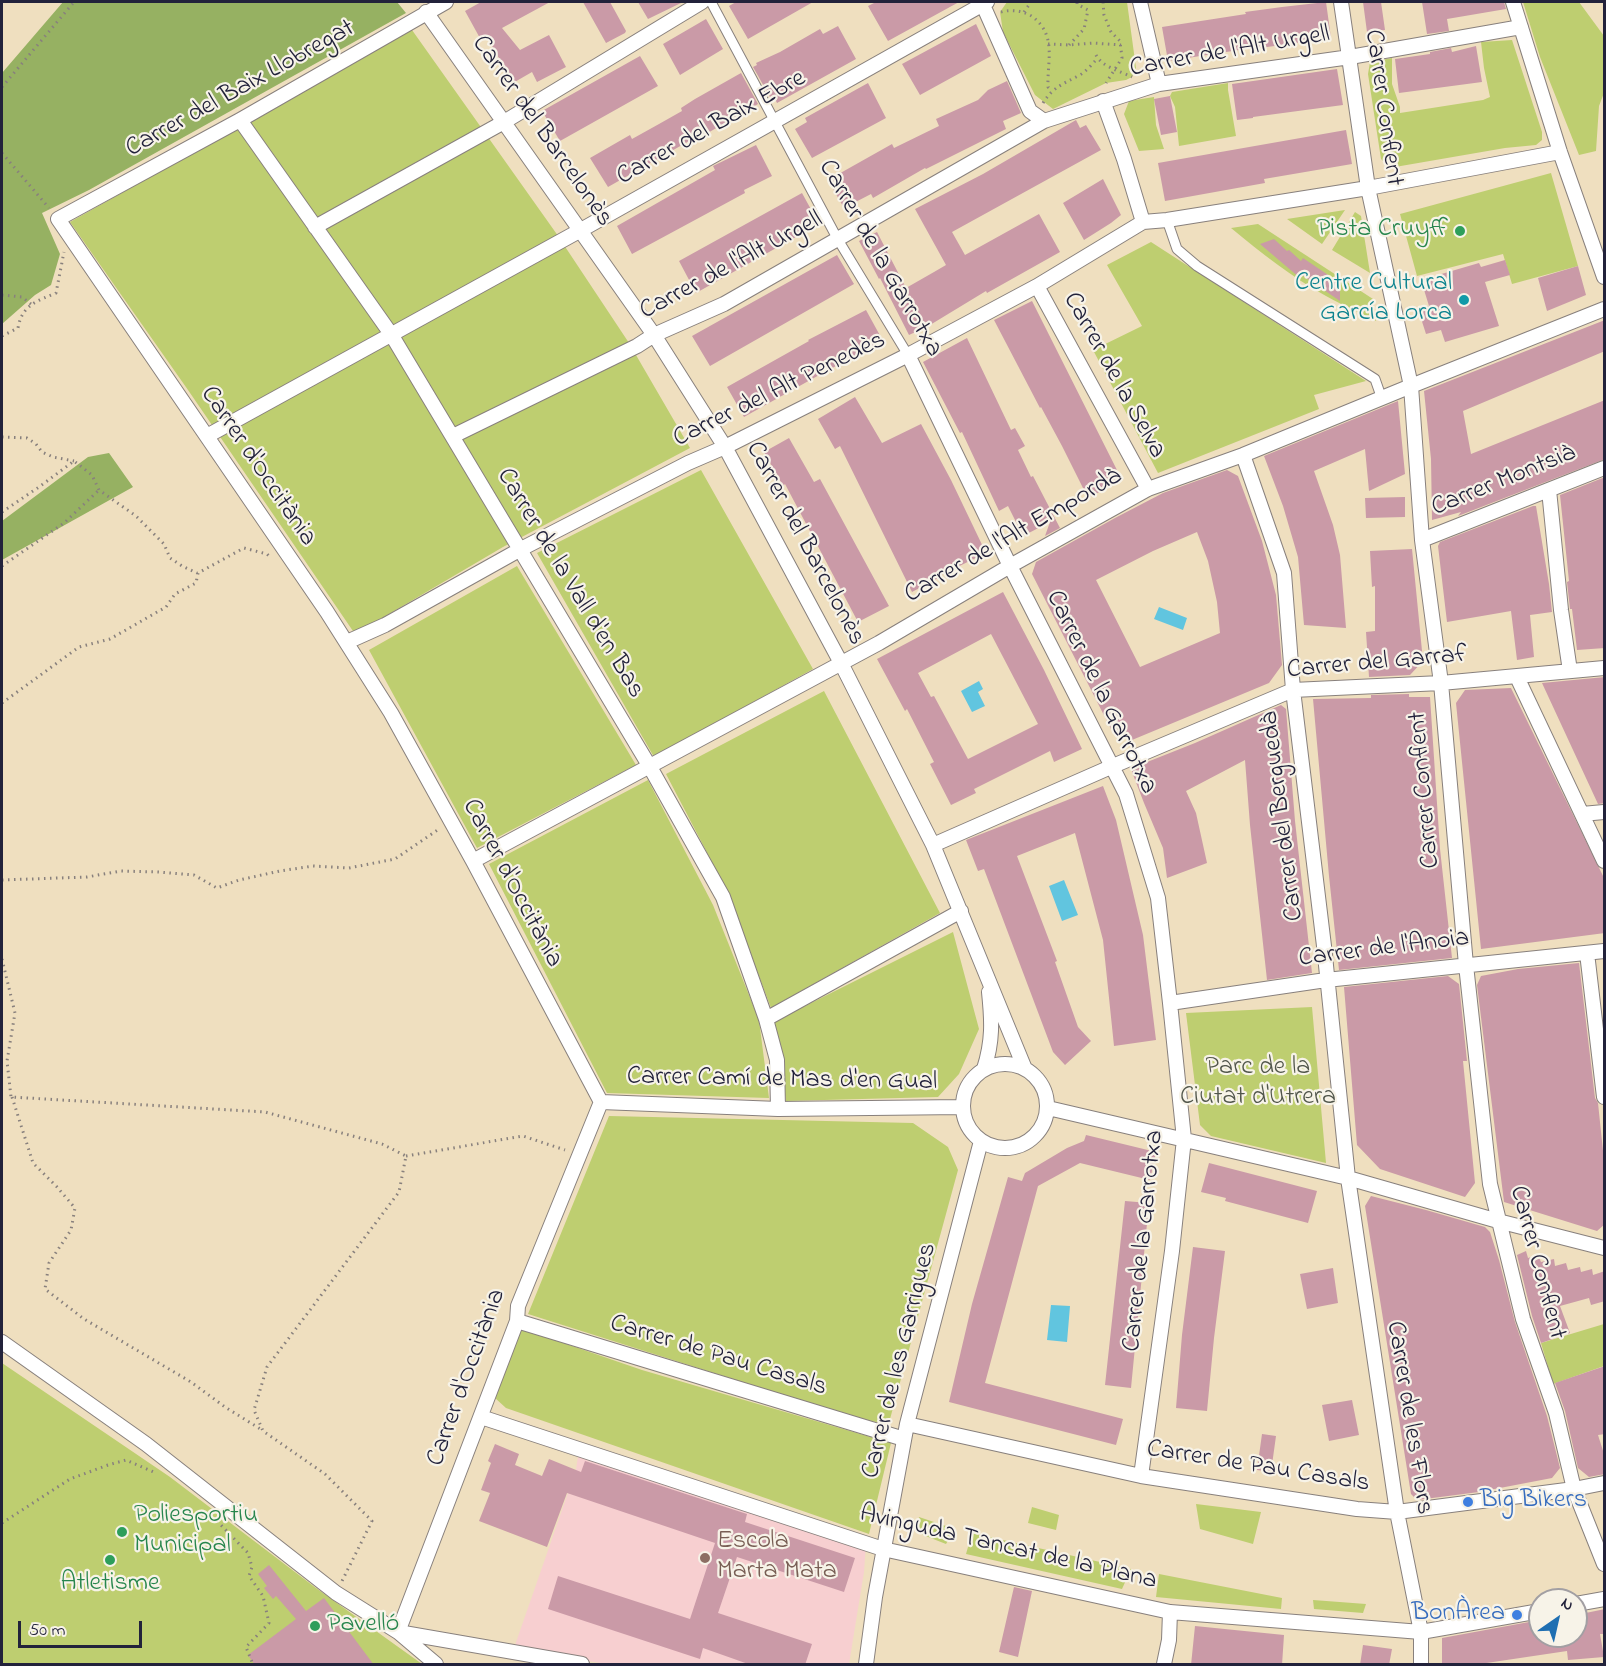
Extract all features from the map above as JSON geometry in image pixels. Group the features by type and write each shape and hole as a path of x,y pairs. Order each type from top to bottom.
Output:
{"street":[{"name":"Carrer del Baix Llobregat","path":"58,219 240,120 446,2"},
{"path":"315,227 504,122 702,2"},
{"name":"Carrer de la Garrotxa","path":"711,2 837,238 908,355 1010,566 1126,794 1158,898 1184,1139 1172,1251 1142,1476"},
{"path":"1140,2 1159,84"},
{"name":"Carrer Conflent","path":"1341,2 1368,188 1411,386 1422,540 1441,683 1466,965 1490,1184 1523,1319 1556,1413 1574,1489 1605,1564"},
{"path":"1513,2 1560,152 1605,277"},
{"path":"985,3 1030,111 1044,121"},
{"name":"Carrer del Baix Ebre","path":"207,436 581,230 985,3"},
{"name":"Carrer del Barcelonès","path":"426,12 654,335 725,447 841,663 933,845 1025,1069"},
{"name":"Carrer de l'Alt Urgell","path":"453,436 637,346 654,335 724,304 1044,121 1159,84 1350,57 1521,27"},
{"path":"1103,101 1143,222"},
{"name":"Carrer de la Vall d'en Bas","path":"240,120 391,334 650,767 723,897 766,1019 777,1060 778,1109"},
{"name":"Carrer del Alt Penedès","path":"347,642 385,625 521,549 688,463 725,447 908,355 1037,286 1143,222 1368,188 1560,152"},
{"name":"Carrer d'Occitània","path":"58,219 347,642 391,713 473,861 601,1102 518,1306 517,1321 398,1632"},
{"path":"1167,220 1177,249 1197,266 1375,380 1382,399"},
{"name":"Carrer de la Selva","path":"1037,286 1148,489"},
{"name":"Carrer de l'Alt Empordà","path":"473,861 879,643 1148,489 1243,455 1605,309"},
{"name":"Carrer del Berguedà","path":"1243,455 1284,573 1293,690 1348,1178"},
{"name":"Carrer Montsià","path":"1422,540 1605,468"},
{"path":"1549,490 1561,610 1570,671"},
{"name":"Carrer del Garraf","path":"933,845 1293,690 1441,683 1605,668"},
{"path":"1517,676 1605,861"},
{"path":"1582,814 1605,812"},
{"path":"766,1019 961,911"},
{"name":"Carrer de l'Anoia","path":"1170,1003 1326,980 1605,951"},
{"path":"1587,953 1605,1097"},
{"name":"Carrer del Barcelonès","path":"984,1070 990,1050 992,1020 987,978"},
{"path":"994,1065 1015,1065 1025,1069 1035,1076 1047,1096 1048,1108 1045,1123 1036,1135 1024,1144 1010,1148 995,1147 981,1141 968,1126 963,1107 964,1095 969,1085 975,1076 994,1065"},
{"name":"Carrer Camí de Mas d'en Gual","path":"601,1102 778,1109 963,1107"},
{"path":"1048,1108 1348,1178 1498,1221 1605,1248"},
{"name":"Carrer de les Garrigues","path":"866,1665 883,1549 907,1424 981,1141"},
{"name":"Carrer de les Flors","path":"1348,1178 1397,1512 1421,1632 1421,1665"},
{"name":"Carrer de Pau Casals","path":"517,1321 904,1439"},
{"path":"2,1342 146,1444 336,1593 398,1632 436,1665"},
{"name":"Avinguda Tancat de la Plana","path":"481,1417 883,1549 1170,1612 1421,1632 1528,1613"},
{"name":"Carrer de Pau Casals","path":"907,1424 1142,1476 1358,1509 1397,1512 1605,1483"},
{"path":"1588,1602 1605,1599"},
{"path":"1164,1665 1169,1640 1170,1612"},
{"path":"398,1632 582,1665"}],"path":[{"path":"2,87 74,2"},
{"path":"1024,13 1031,2"},
{"path":"1067,45 1084,29 1088,10 1077,2"},
{"path":"1103,2 1104,15 1111,32 1120,41 1122,58 1106,83"},
{"path":"1000,12 1028,13 1040,22 1046,31 1048,87 1052,91"},
{"path":"1043,103 1052,91 1069,79 1080,75 1097,57 1097,43"},
{"path":"1048,44 1120,45"},
{"path":"1097,57 1104,64 1132,77"},
{"path":"2,153 58,219"},
{"path":"2,336 18,328 20,318 31,304 56,293 67,241 72,239"},
{"path":"2,295 22,297 31,304"},
{"path":"2,437 27,438 42,452 53,457 74,461 92,475 99,490 136,516 164,544 170,558 198,573"},
{"path":"2,512 74,461"},
{"path":"2,566 64,523 99,490"},
{"path":"198,573 244,548 267,554 274,561"},
{"path":"2,703 79,647 110,639 166,607 175,594 196,583 198,573"},
{"path":"2,880 87,877 121,871 158,872 194,875 217,888 280,871 313,866 349,868 395,859 451,821"},
{"path":"2,959 15,1013 7,1061 11,1097 33,1163 75,1208 70,1230 49,1263 45,1289 84,1319 191,1382 325,1474 372,1521 336,1593"},
{"path":"12,1098 265,1112 382,1144 406,1156 523,1136 580,1155"},
{"path":"263,1431 254,1410 267,1367 399,1192 406,1156"},
{"path":"2,1523 70,1479 108,1465 126,1460 159,1474"},
{"path":"212,1515 248,1552 252,1567 249,1576 263,1596 269,1623 246,1647 252,1662 250,1665"}],"shaded area":[{"name":"Escola Marta Mata","path":"579,1449 866,1544 864,1572 849,1664 606,1664 514,1648 576,1470"}],"green space":[{"path":"63,2 397,2 406,13 89,190 42,213 60,254 51,285 35,295 2,324 2,73"},
{"path":"1007,2 1127,2 1136,68 1132,77 1106,83 1053,109 1035,95 1003,32 1000,12"},
{"path":"1523,2 1579,2 1604,36 1604,93 1599,106 1596,151 1579,155 1540,57"},
{"path":"412,30 556,233 629,343 690,448 503,547 355,634 70,222"},
{"path":"1512,40 1542,132 1542,140 1536,145 1505,148 1395,167 1388,166 1381,159 1368,74 1370,62 1392,58 1392,84 1400,113 1490,97 1481,42"},
{"path":"1228,83 1236,136 1179,146 1175,107 1170,96 1172,92"},
{"path":"1154,97 1156,125 1164,149 1139,151 1124,114 1129,101"},
{"path":"1551,173 1578,266 1512,284 1503,254 1417,276 1400,214"},
{"path":"1345,210 1322,244 1287,219"},
{"path":"1355,212 1361,216 1370,273 1332,250"},
{"path":"1258,224 1373,299 1376,321 1332,300 1301,281 1231,228"},
{"path":"1151,242 1366,381 1314,395 1319,409 1158,473 1093,350 1142,326 1107,265"},
{"path":"109,453 133,487 2,560 2,521 88,457"},
{"path":"701,470 813,669 654,757 537,553"},
{"path":"517,566 636,765 477,848 369,650"},
{"path":"824,691 940,913 771,1008 726,889 666,774"},
{"path":"648,780 713,905 759,1020 769,1098 607,1093 489,864"},
{"path":"953,932 979,1029 959,1074 938,1097 786,1101 773,1022"},
{"name":"Parc de la Ciutat d'Utrera","path":"1312,1007 1326,1163 1211,1136 1200,1125 1186,1013"},
{"path":"609,1116 913,1123 948,1147 958,1170 890,1419 876,1422 843,1414 528,1314"},
{"path":"1604,1324 1604,1366 1553,1384 1541,1343"},
{"path":"520,1328 642,1370 891,1443 869,1534 506,1408 495,1398"},
{"name":"Poliesportiu Municipal","path":"2,1363 170,1477 316,1588 422,1664 2,1664"},
{"path":"1196,1504 1261,1512 1253,1544 1200,1529"},
{"path":"1032,1507 1059,1515 1056,1530 1028,1523"},
{"path":"919,1517 955,1529 946,1544 923,1535 917,1529"},
{"path":"972,1533 1131,1569 1122,1589 966,1554"},
{"path":"1159,1574 1282,1598 1281,1609 1156,1597"},
{"path":"1313,1600 1366,1604 1363,1613 1314,1609"}],"water":[{"path":"1159,607 1187,618 1183,630 1154,619"},
{"path":"979,681 983,689 978,692 985,706 972,712 961,691"},
{"path":"1064,880 1078,915 1062,921 1049,886"},
{"path":"1051,1305 1070,1306 1067,1342 1047,1340"}],"building":[{"path":"481,2 550,2 502,28 520,50 549,35 566,67 537,82 532,72 513,83 487,37 481,40 465,11"},
{"path":"583,2 610,2 625,33 606,43"},
{"path":"638,2 683,2 648,19"},
{"path":"736,2 813,2 748,39 729,6"},
{"path":"876,2 959,2 888,41 868,6"},
{"path":"1326,2 1331,38 1168,61 1162,27 1246,14 1245,12"},
{"path":"1363,2 1381,2 1385,30 1367,32"},
{"path":"1422,2 1504,2 1506,9 1447,19 1449,31 1427,34"},
{"path":"706,19 723,49 680,75 663,44"},
{"path":"976,24 991,56 920,95 902,64"},
{"path":"838,26 856,59 777,103 773,95 770,97 753,67 757,65 756,63 820,29 823,34"},
{"path":"1476,46 1482,82 1399,93 1395,59 1430,54 1430,52 1451,48 1452,52"},
{"path":"640,56 658,86 560,141 542,111"},
{"path":"1337,69 1343,105 1237,120 1232,84"},
{"path":"741,73 758,104 608,187 590,158 630,135 632,139 659,124 682,111 681,108 695,99"},
{"path":"1007,81 1021,113 1003,121 1006,129 925,168 873,198 871,194 844,208 828,180 892,144 894,148 939,126 936,119 978,100 988,90"},
{"path":"868,83 886,118 812,158 795,129 807,122 805,118"},
{"path":"1170,96 1177,132 1161,135 1154,99"},
{"path":"1076,120 1080,128 1086,125 1101,150 952,232 965,255 1039,214 1060,252 909,335 859,241 877,232 906,288 946,265 915,209 983,174"},
{"path":"1346,130 1352,164 1264,179 1265,183 1165,201 1158,163"},
{"path":"756,145 772,176 632,254 617,226 715,170 713,166"},
{"path":"1103,179 1121,215 1084,240 1063,203"},
{"path":"802,193 819,224 696,293 679,261"},
{"path":"1274,239 1301,261 1303,258 1340,283 1340,301 1302,275 1300,278 1260,244"},
{"path":"837,255 854,284 710,366 692,336"},
{"name":"Centre Cultural García Lorca","path":"1505,260 1510,275 1485,282 1499,326 1445,342 1441,330 1426,334 1418,309 1429,306 1421,280 1479,263 1481,267"},
{"path":"1578,266 1586,295 1547,311 1538,278"},
{"path":"1032,301 1122,480 1088,498 994,320"},
{"path":"866,310 883,341 744,417 727,387 808,340"},
{"path":"1605,320 1605,351 1463,411 1471,454 1605,400 1605,459 1458,516 1461,512 1432,520 1431,459 1424,391"},
{"path":"967,338 1011,430 1015,428 1025,446 1018,450 1060,528 1045,536 1050,522 1023,536 1008,506 999,511 962,432 960,433 923,362"},
{"path":"855,397 882,443 921,424 986,553 912,592 840,446 835,449 818,419"},
{"path":"1398,401 1405,474 1369,491 1365,449 1314,471 1333,525 1340,555 1346,628 1304,625 1298,557 1283,506 1264,456"},
{"path":"789,438 814,482 820,479 889,606 858,622 785,484 783,486 764,452"},
{"path":"1227,470 1238,476 1262,541 1276,595 1282,665 1269,683 1132,740 1113,733 1032,574 1036,562 1163,493","holes":["1197,532 1208,561 1217,602 1220,633 1140,667 1096,580"]},
{"path":"1605,477 1605,648 1577,650 1567,582 1569,581 1560,495"},
{"path":"1405,497 1405,517 1366,518 1365,498"},
{"path":"1536,506 1552,612 1530,615 1534,657 1517,660 1511,611 1447,622 1438,546 1440,542"},
{"path":"1412,549 1423,661 1410,675 1369,677 1366,632 1375,631 1375,586 1372,587 1370,551"},
{"path":"1003,592 1082,749 1054,762 1050,751 974,789 976,793 951,805 930,764 934,762 907,709 905,711 877,659","holes":["991,634 1038,724 968,759 934,696 931,697 918,673"]},
{"path":"1605,677 1605,803 1598,804 1542,683"},
{"path":"1511,688 1605,880 1605,933 1481,949 1456,703 1465,690"},
{"path":"1409,694 1409,697 1430,697 1440,849 1452,958 1339,970 1313,699 1371,698 1371,695"},
{"path":"1281,705 1286,709 1295,821 1312,973 1267,980 1245,760 1186,791 1196,813 1207,863 1167,878 1163,848 1132,768"},
{"path":"1103,786 1116,820 1143,935 1156,1040 1114,1046 1103,940 1075,833 1017,856 1057,961 1055,962 1078,1027 1091,1041 1065,1065 1053,1052 984,869 978,871 966,840"},
{"path":"1579,963 1605,1170 1605,1224 1597,1231 1504,1202 1477,985 1481,976 1518,969"},
{"path":"1448,976 1459,984 1467,1061 1463,1061 1475,1183 1465,1197 1380,1169 1357,1145 1344,987"},
{"path":"1086,1135 1156,1152 1150,1180 1080,1163 1038,1186 985,1383 1123,1419 1116,1445 949,1402 972,1304 1008,1177 1022,1181 1025,1173 1067,1148 1084,1141"},
{"path":"1209,1163 1317,1191 1308,1223 1225,1201 1226,1198 1201,1192"},
{"path":"1371,1196 1485,1227 1490,1232 1515,1322 1547,1416 1560,1468 1552,1478 1479,1492 1417,1500 1411,1494 1365,1206"},
{"path":"1125,1201 1149,1203 1131,1388 1105,1385"},
{"path":"1193,1247 1225,1251 1207,1411 1176,1408"},
{"path":"1526,1251 1528,1258 1538,1255 1541,1262 1554,1259 1555,1266 1566,1263 1568,1270 1580,1267 1581,1272 1592,1269 1593,1275 1605,1271 1605,1301 1591,1305 1589,1298 1560,1306 1570,1333 1541,1343 1517,1255"},
{"path":"1333,1268 1338,1303 1307,1309 1300,1274"},
{"path":"1605,1366 1605,1434 1598,1435 1605,1457 1605,1474 1589,1477 1578,1468 1565,1411 1555,1383"},
{"path":"1352,1400 1359,1435 1329,1441 1322,1405"},
{"path":"1262,1434 1276,1436 1271,1472 1257,1470"},
{"path":"495,1444 519,1454 515,1465 542,1476 549,1459 581,1472 585,1461 747,1514 745,1522 855,1558 844,1592 737,1557 718,1613 812,1644 805,1665 751,1665 703,1648 700,1659 548,1609 558,1576 690,1619 715,1543 567,1493 547,1547 479,1521 490,1493 481,1490"},
{"name":"Pavelló","path":"269,1565 306,1611 324,1598 374,1665 255,1665 248,1655 296,1619 276,1596 273,1599 264,1588 267,1586 258,1574"},
{"path":"1014,1587 1032,1591 1018,1657 999,1652"},
{"path":"1605,1609 1605,1634 1600,1634 1604,1657 1568,1660 1567,1651 1473,1665 1442,1665 1442,1638 1528,1622 1528,1648 1588,1648 1588,1613"},
{"path":"1195,1626 1284,1635 1282,1665 1191,1665"},
{"path":"1363,1645 1392,1649 1389,1665 1360,1665"}],"place":[{"name":"Pista Cruyff","path":"1460,231"},
{"name":"Centre Cultural García Lorca","path":"1464,300"},
{"name":"Big Bikers","path":"1468,1502"},
{"name":"Poliesportiu Municipal","path":"122,1532"},
{"name":"Escola Marta Mata","path":"705,1558"},
{"name":"Atletisme","path":"110,1560"},
{"name":"BonÀrea","path":"1517,1615"},
{"name":"Pavelló","path":"315,1626"}]}
